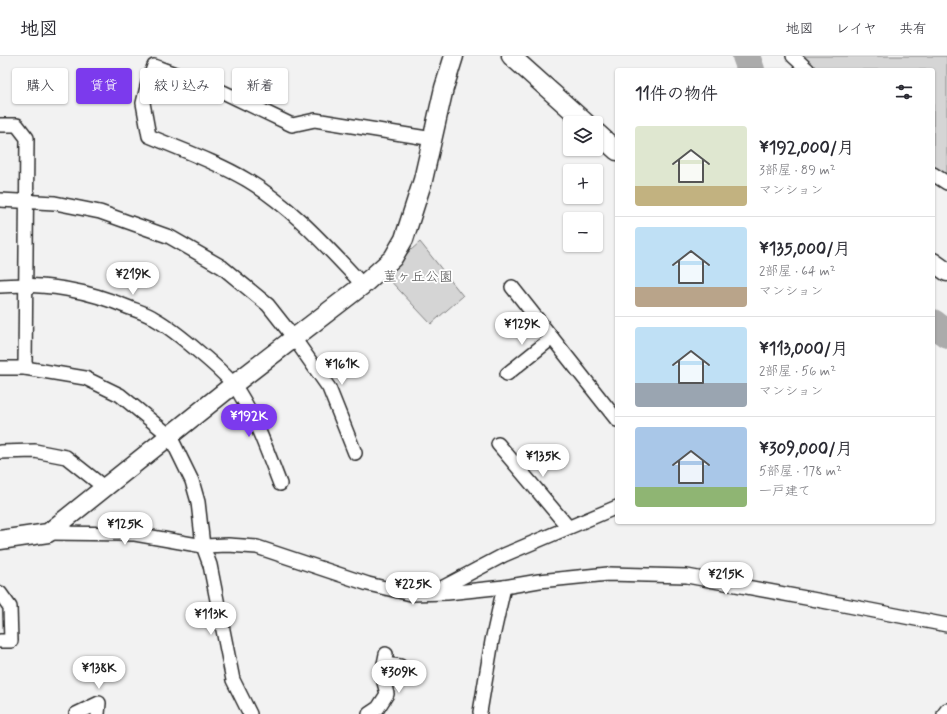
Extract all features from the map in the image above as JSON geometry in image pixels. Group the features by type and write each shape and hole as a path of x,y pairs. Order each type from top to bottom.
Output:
{"street":[{"path":"48,533 233,385 363,284 393,258 404,239 423,180 444,88 454,56"},
{"path":"511,56 578,116"},
{"path":"793,56 806,68"},
{"path":"363,284 316,235 280,204 248,180 219,165 150,136 143,103 154,66 223,92 292,125 315,120 433,139"},
{"path":"0,125 17,125 27,138 25,201 25,368"},
{"path":"603,138 615,149"},
{"path":"935,175 947,183"},
{"path":"0,200 55,203 100,212 170,237 222,267 268,305 294,338 329,388 355,452"},
{"path":"935,263 947,272"},
{"path":"0,286 26,284 79,291 114,302 154,318 212,362 233,385 261,434 280,484"},
{"path":"512,287 615,417"},
{"path":"507,374 552,338"},
{"path":"0,368 25,368 86,378 120,395 170,436 192,482 198,502 203,546 210,565 233,680 250,714"},
{"path":"498,444 568,527"},
{"path":"0,452 35,451 66,457 105,488"},
{"path":"432,593 504,555 615,508"},
{"path":"0,540 48,533 135,534 203,546 228,545 256,547 368,584 411,594 504,587 539,581 608,574 687,576 947,625"},
{"path":"480,712 492,641 504,587"},
{"path":"0,593 10,607 11,641 0,641"},
{"path":"369,714 378,708 387,694 382,674 385,659 400,666"},
{"path":"76,714 99,703 98,714"},
{"path":"944,714 947,710"}],"green space":[{"path":"789,56 947,56 947,179 935,170 935,68 799,68"},
{"name":"菫ヶ丘公園","path":"420,242 463,296 431,324 384,274"}],"waterway":[{"path":"746,56 750,68"},
{"path":"935,325 947,334"}]}
